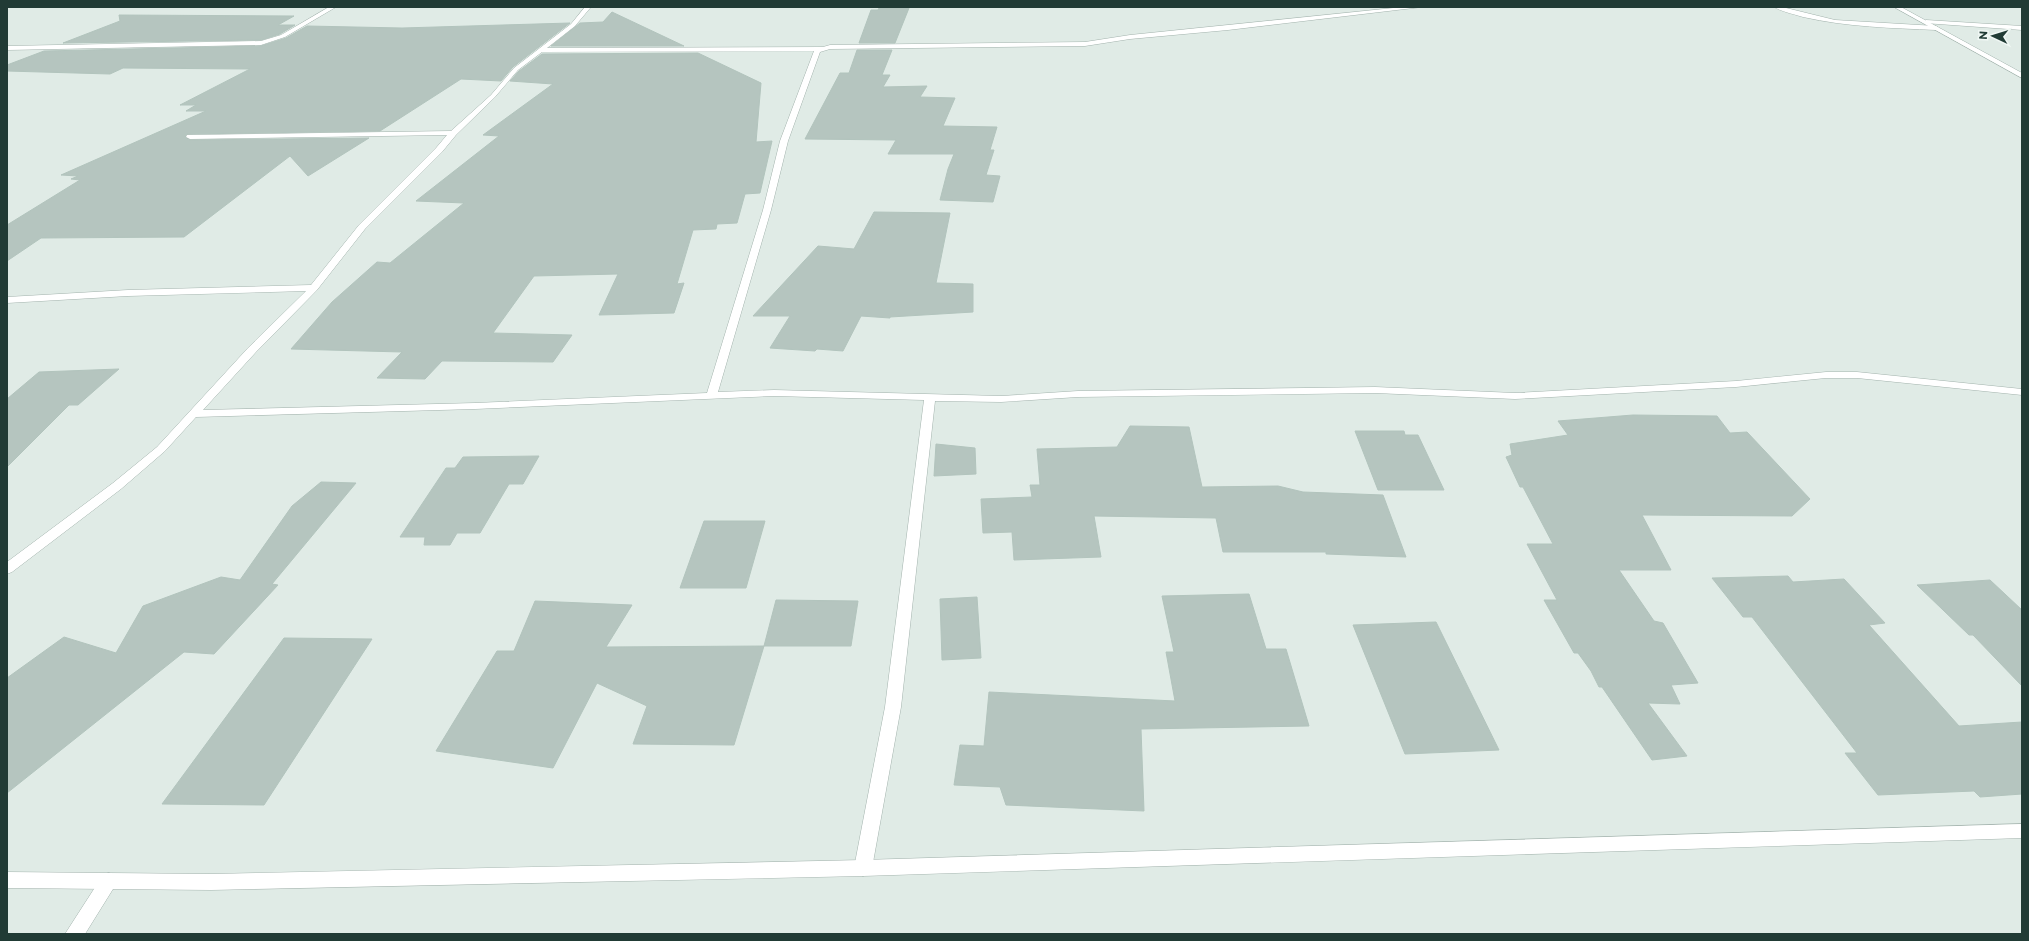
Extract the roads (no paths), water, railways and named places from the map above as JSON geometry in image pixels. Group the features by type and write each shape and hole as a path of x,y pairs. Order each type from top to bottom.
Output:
{"street":[{"path":"7,48 261,44 283,36 300,24 332,7"},
{"path":"7,569 117,486 161,449 252,350 314,288 362,227 453,133 493,96 516,69 573,25 588,7"},
{"path":"540,50 822,49 1085,44 1138,36 1228,28 1286,20 1419,7"},
{"path":"1777,7 1792,13 1867,25 1936,28"},
{"path":"1897,7 2022,76"},
{"path":"1925,22 2022,28"},
{"path":"712,395 767,210 784,141 808,72 817,51 822,49"},
{"path":"190,137 453,133"},
{"path":"7,300 134,293 314,288"},
{"path":"193,414 475,406 774,393 1001,399 1078,394 1375,390 1515,396 1736,384 1826,375 1857,375 2022,392"},
{"path":"863,868 893,707 930,396"},
{"path":"7,880 211,882 863,868 1368,850 2022,831"},
{"path":"74,934 109,881"}]}
